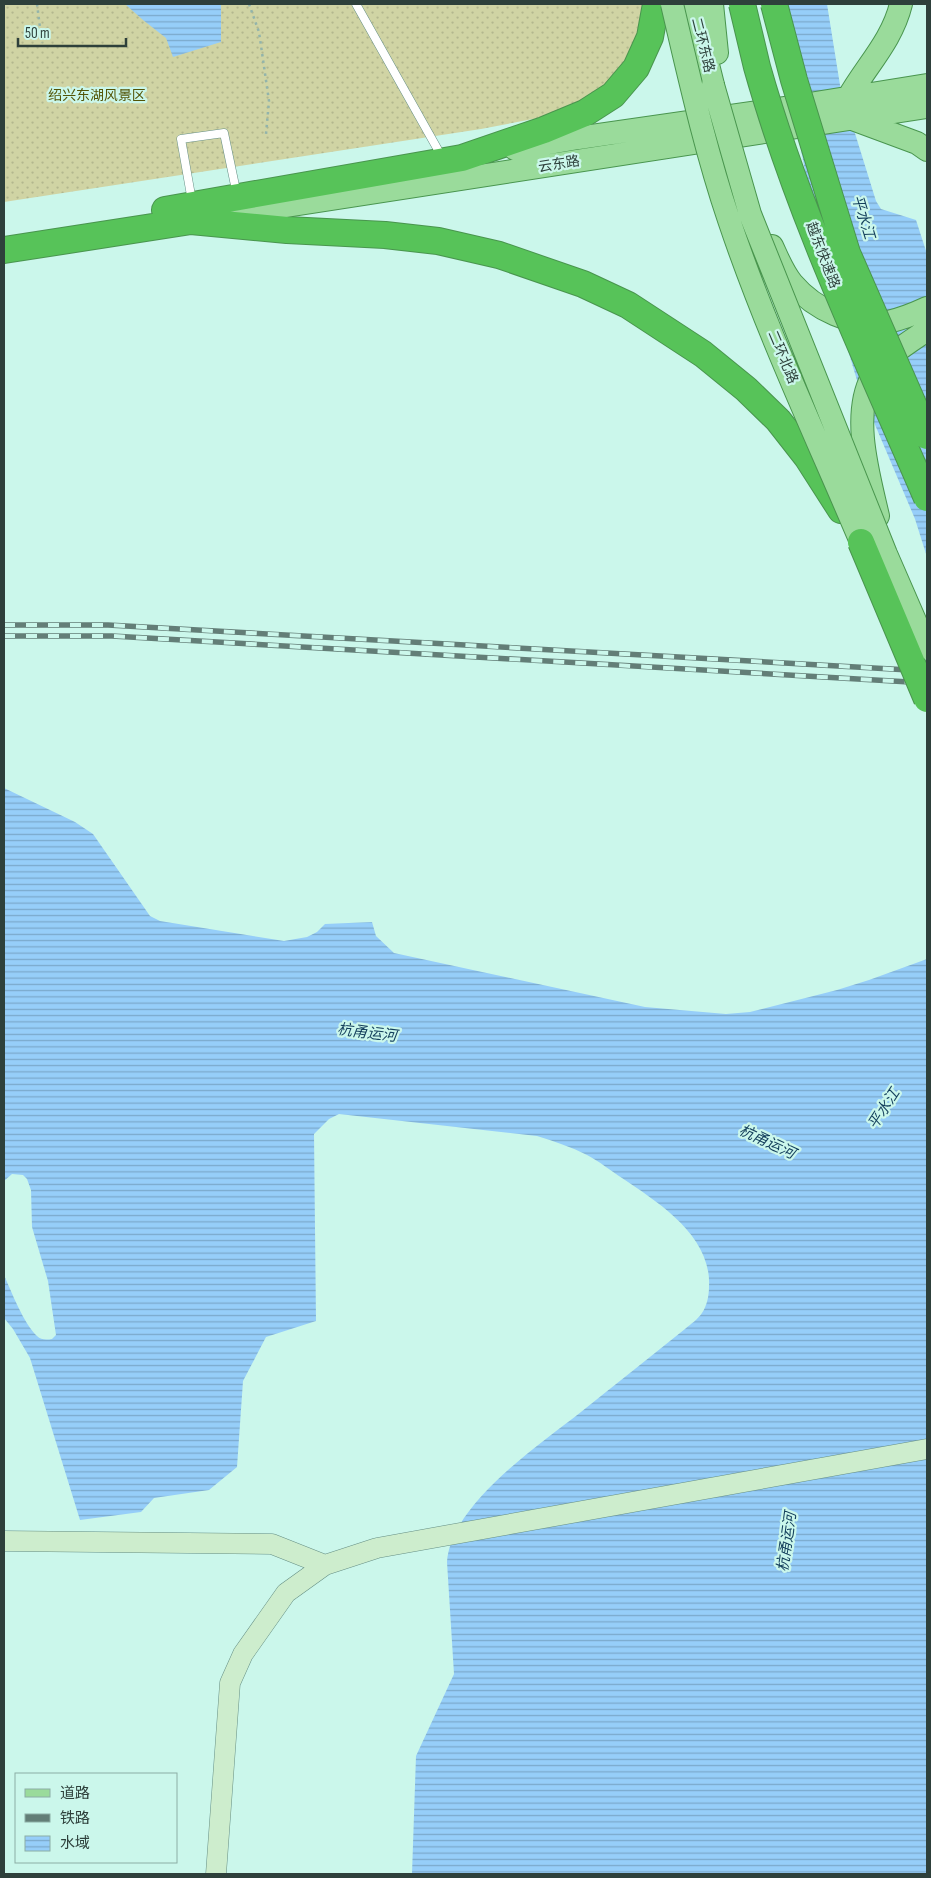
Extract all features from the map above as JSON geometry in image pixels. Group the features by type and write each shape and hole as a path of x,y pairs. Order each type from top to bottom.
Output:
{"highway":[{"path":"4,250 192,213 237,197 453,159 544,130 585,113 613,95 636,68 650,37 656,4"},
{"name":"越东快速路","path":"742,4 758,66 793,178 832,277 927,498"},
{"name":"越东快速路","path":"774,4 794,80 847,252 927,436"},
{"path":"4,234 192,213 287,230 385,235 438,241 499,255 583,284 628,306 702,354 746,389 778,420 807,457 862,542"},
{"name":"二环北路","path":"862,542 927,699"}],"main road":[{"name":"二环北路","path":"672,4 705,142 730,221 770,326 862,542"},
{"name":"二环东路","path":"693,4 713,85"},
{"path":"712,4 718,65 713,85"},
{"path":"848,98 887,40 898,19 901,4"},
{"name":"二环北路","path":"713,85 750,214 886,554 927,648"},
{"name":"云东路","path":"192,213 793,117 848,98 927,85"},
{"name":"云东路","path":"453,159 578,138 793,117 854,120 927,107"},
{"path":"854,120 917,143 927,150"},
{"path":"750,214 769,239 781,266 792,283 810,299 827,310 846,318 865,322 886,322 907,317 927,308"},
{"path":"886,554 866,460 863,422 864,400 872,378 885,361 927,330"}],"street":[{"path":"216,1874 230,1682 243,1654 286,1593 325,1566 378,1548 927,1449"},
{"path":"4,1541 272,1544 325,1566"}],"lane":[{"path":"356,4 453,159"},
{"path":"192,213 182,139 224,133 237,197"}],"path":[{"path":"37,4 42,42"},
{"path":"249,4 259,32 269,101 266,134"}],"green space":[{"name":"绍兴东湖风景区","path":"4,4 648,4 639,46 607,89 549,116 481,129 4,202"}],"water":[{"path":"125,4 221,4 221,42 173,57 166,38"},
{"name":"平水江","path":"765,4 827,4 840,85 876,201 881,209 916,220 927,254 927,557 915,519 859,387 825,273 787,78"},
{"path":"4,788 75,822 93,834 150,916 160,921 284,941 307,937 317,932 325,924 372,922 376,936 394,953 645,1007 726,1014 750,1012 837,990 927,959 927,1874 412,1874 416,1756 454,1674 447,1562 452,1540 464,1519 499,1478 694,1321 702,1313 709,1293 708,1269 702,1252 693,1237 681,1223 652,1198 596,1160 575,1149 537,1136 339,1114 329,1119 314,1134 316,1321 266,1337 243,1381 237,1467 209,1490 154,1498 141,1512 80,1520 30,1358 13,1329 4,1318 4,1275 18,1307 32,1331 44,1339 52,1339 56,1335 48,1281 32,1227 31,1190 27,1179 23,1175 12,1174 4,1181"}],"railway":[{"path":"4,625 108,625 927,671"},
{"path":"4,636 112,636 927,683"}],"water label":[{"name":"杭甬运河","path":"367,1033"},
{"name":"杭甬运河","path":"767,1142"},
{"name":"杭甬运河","path":"787,1542"}]}
